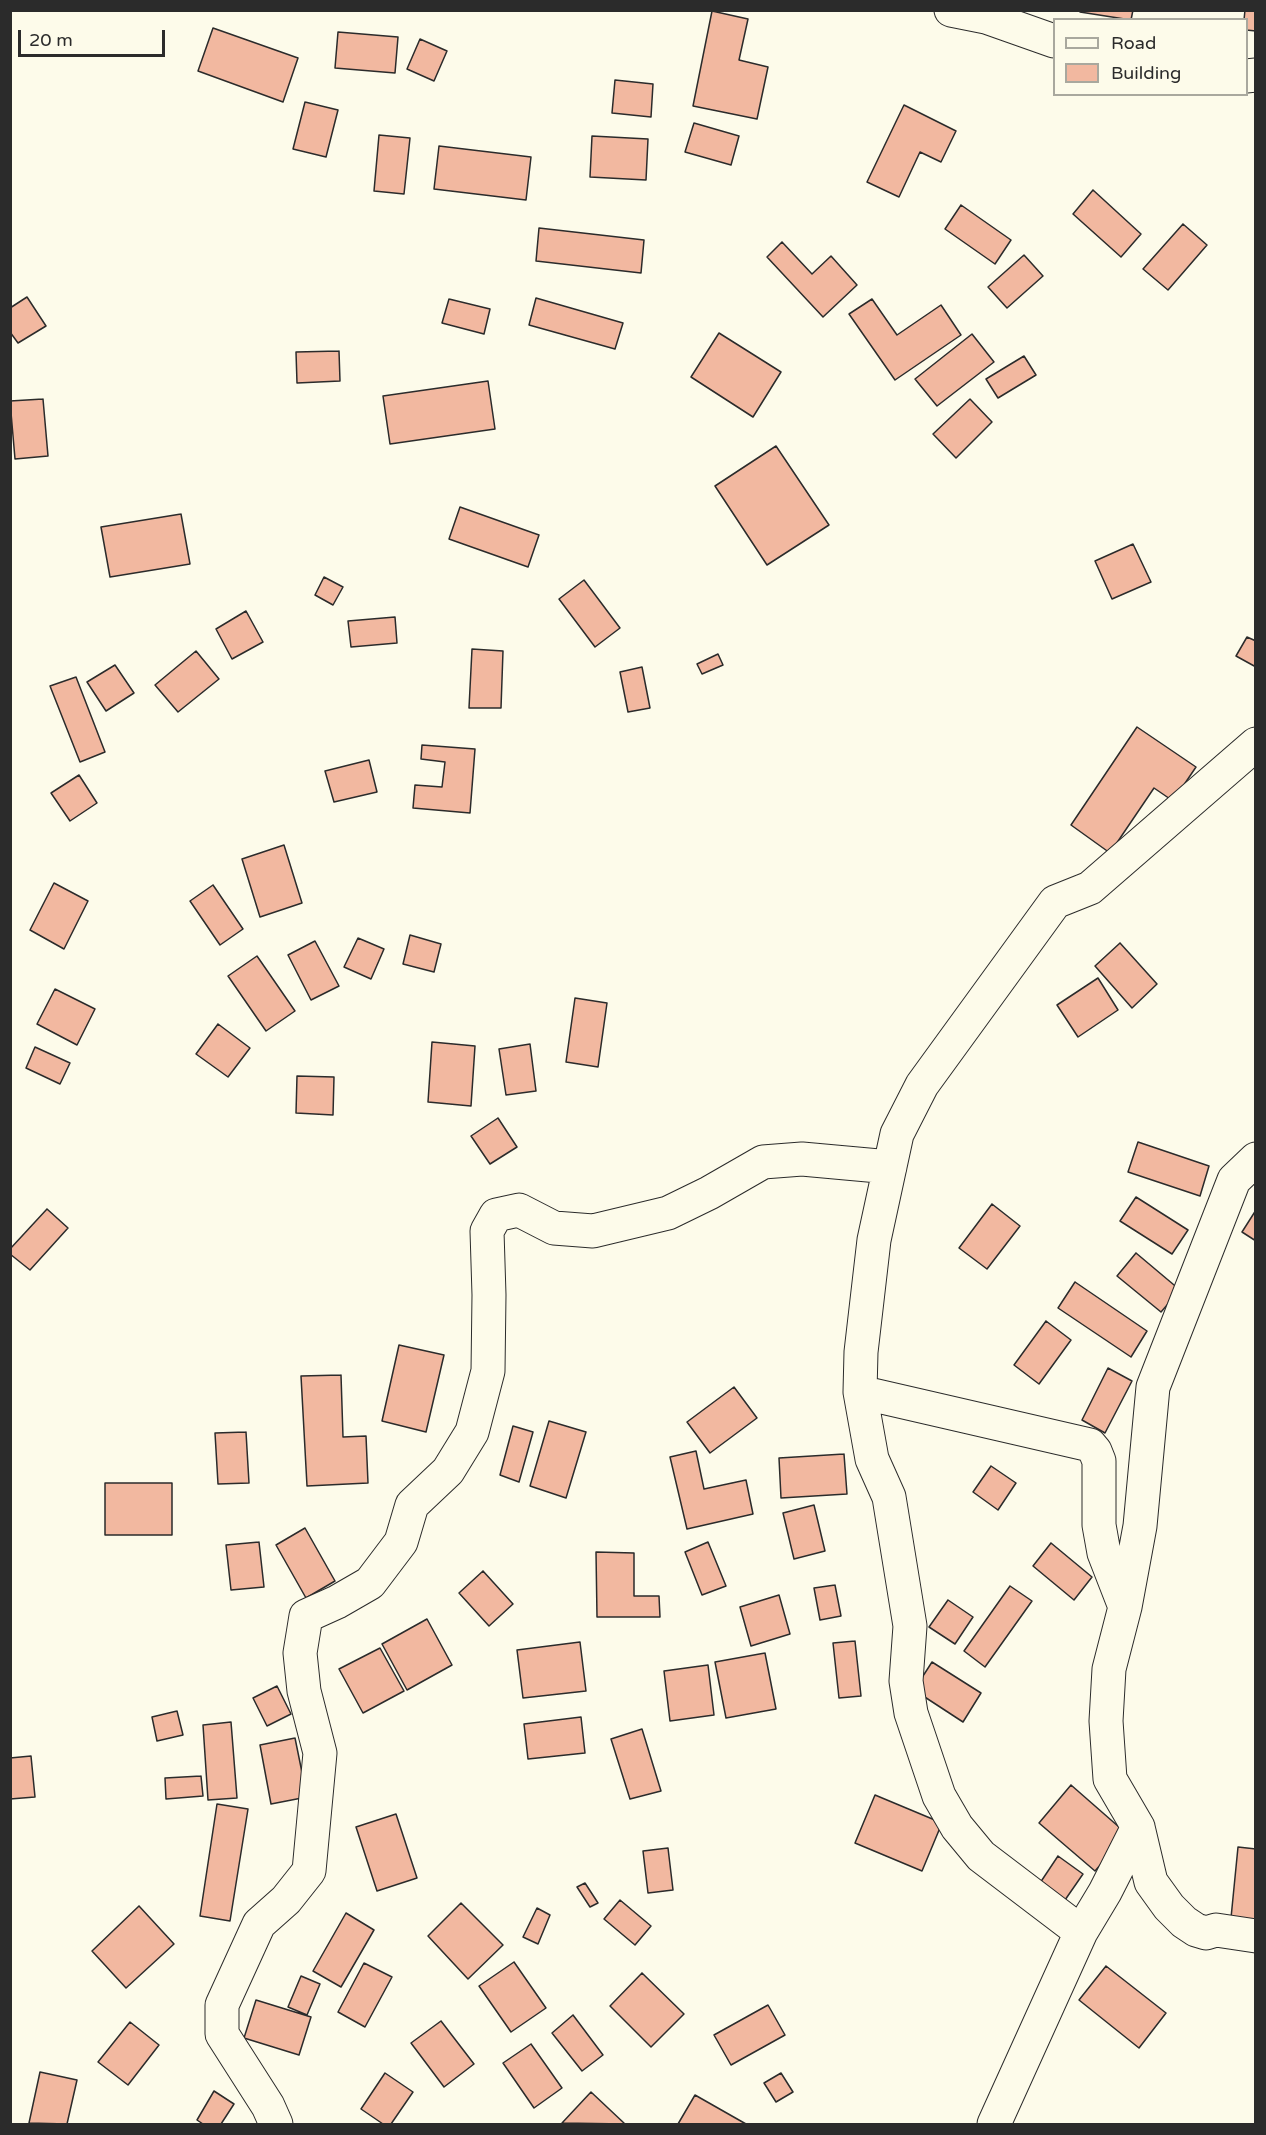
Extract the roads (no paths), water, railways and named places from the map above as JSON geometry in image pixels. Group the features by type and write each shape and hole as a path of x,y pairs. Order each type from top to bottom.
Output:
{"street":[{"path":"951,10 986,17 1053,41"},
{"path":"1081,1932 981,1856 957,1827 939,1796 911,1713 906,1681 910,1626 889,1497 872,1459 861,1392 861,1352 874,1240 897,1134 922,1085 1055,902 1090,888 1256,744"},
{"path":"276,2124 268,2106 222,2034 222,2005 259,1924 286,1900 309,1871 320,1753 304,1691 300,1653 306,1616 370,1583 401,1542 412,1505 448,1471 472,1432 488,1371 487,1231 496,1215 519,1210 554,1228 593,1231 668,1213 709,1193 763,1161 802,1159 890,1167"},
{"path":"1256,1159 1234,1180 1154,1387 1140,1526 1125,1607 1109,1669 1106,1721 1110,1779 1138,1827 1151,1882 1169,1907 1196,1930 1206,1933 1216,1930 1256,1936"},
{"path":"861,1392 1090,1445 1100,1461 1100,1525 1104,1553 1125,1607"},
{"path":"994,2124 1081,1932 1105,1892 1138,1827"}]}
